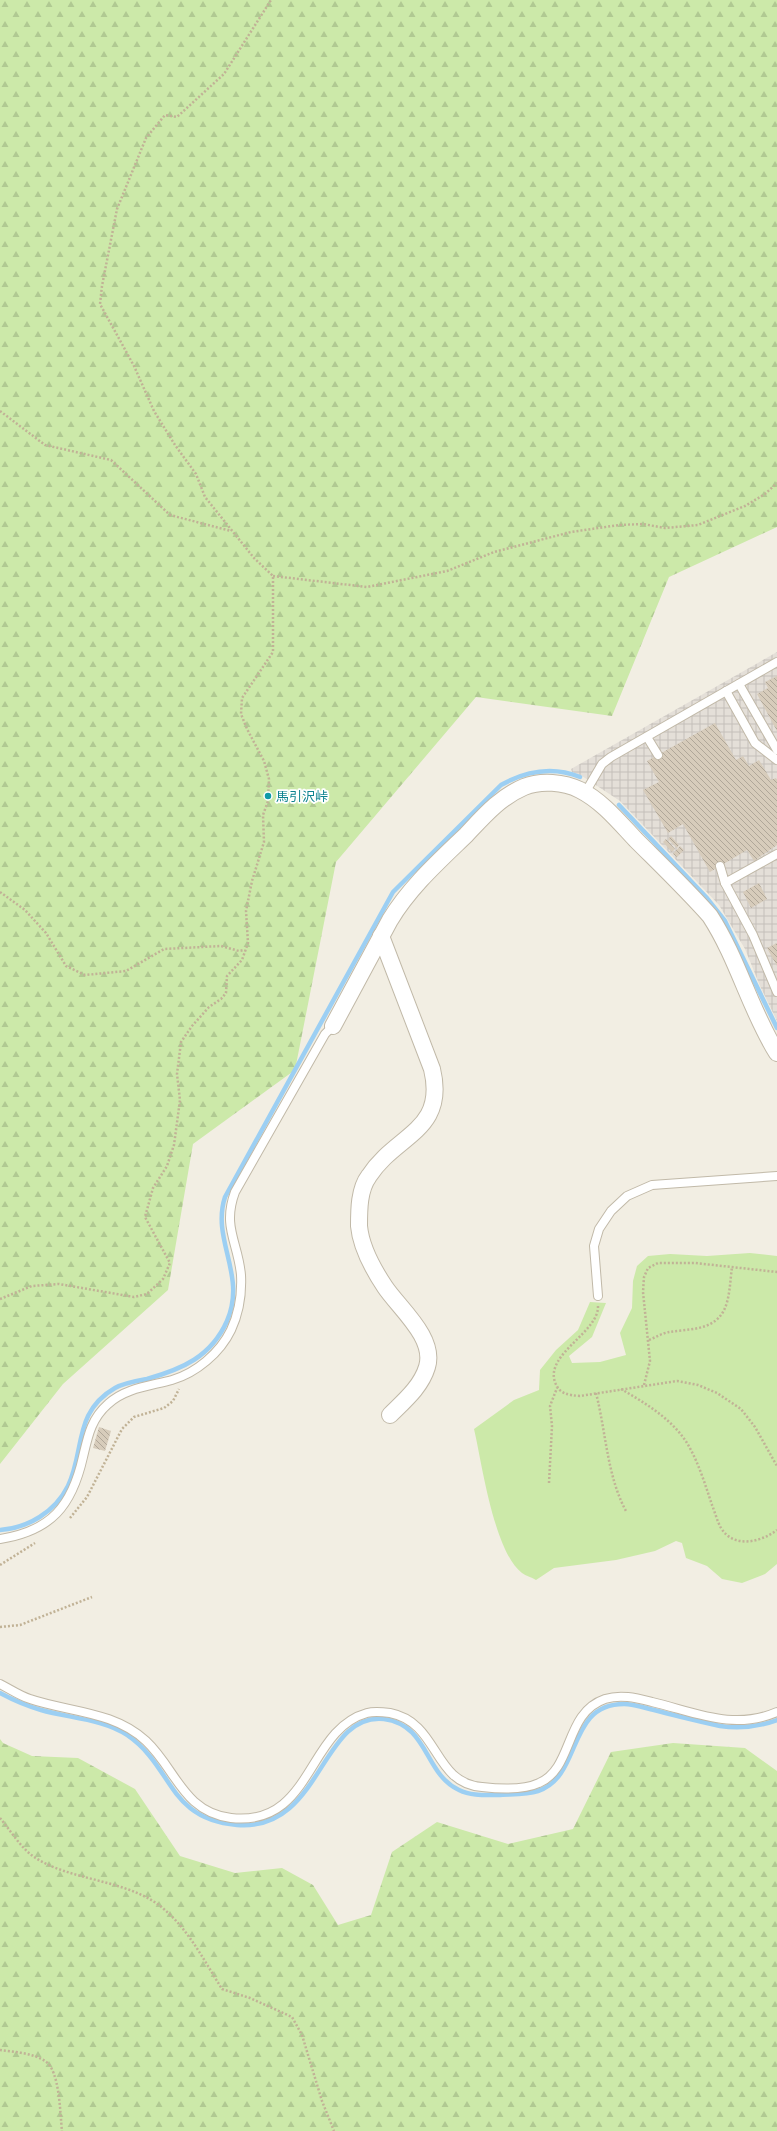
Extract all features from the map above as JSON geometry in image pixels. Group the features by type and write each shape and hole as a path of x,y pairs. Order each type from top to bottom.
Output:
{"street":[{"path":"333,1026 400,903 421,879 490,810 508,795 525,787 541,783 564,784 585,793 606,810 710,916 724,940 764,1029 777,1053"},
{"path":"381,936 432,1069 436,1086 434,1103 428,1117 415,1131 378,1163 368,1177 359,1210 360,1229 371,1265 386,1288 419,1329 427,1347 428,1366 421,1382 390,1415"}],"lane":[{"path":"585,793 602,764 647,736 777,662"},
{"path":"739,684 777,750"},
{"path":"726,691 755,743 777,760"},
{"path":"647,736 658,755"},
{"path":"725,882 777,854"},
{"path":"720,866 725,882 753,935 777,992"},
{"path":"0,1539 14,1537 50,1520 71,1497 78,1479 90,1428 97,1415 108,1404 120,1394 193,1371 208,1359 223,1343 231,1331 239,1308 241,1292 240,1273 228,1220 230,1205 235,1192 321,1041 333,1026"},
{"path":"598,1296 594,1246 599,1229 611,1211 627,1196 652,1185 777,1176"},
{"path":"0,1684 29,1699 111,1719 131,1730 145,1740 158,1755 183,1791 194,1802 221,1816 233,1818 257,1816 273,1810 288,1800 301,1787 333,1735 351,1719 370,1712 385,1712 400,1715 415,1724 424,1732 451,1773 459,1781 483,1787 522,1787 540,1783 550,1775 559,1764 579,1720 588,1709 608,1698 628,1696 729,1721 756,1719 777,1712"}],"path":[{"path":"271,0 224,74 177,117 164,115 146,138 117,209 100,304 134,366 154,411 175,445 196,474 205,497 254,558 273,576 367,587 447,571 494,552 571,532 619,525 643,524 665,528 698,525 745,506 765,494 777,483"},
{"path":"0,411 45,445 111,460 170,515 233,531"},
{"path":"0,1298 32,1286 59,1284 134,1297 147,1294 163,1279 170,1263 145,1217 153,1188 167,1166 174,1145 180,1100 177,1074 181,1042 192,1026 209,1007 221,1000 226,993 227,976 242,960 248,943 246,911 252,881 264,842 263,814 268,801 269,779 264,762 246,729 241,714 242,698 273,652 273,576"},
{"path":"0,892 25,910 46,933 66,966 85,975 126,971 164,949 212,948 221,946 239,951 245,950"},
{"path":"644,1385 650,1361 649,1340 644,1317 642,1292 644,1277 648,1268 658,1263 732,1267 777,1272"},
{"path":"649,1340 668,1332 693,1330 709,1324 722,1313 727,1298 732,1267"},
{"path":"598,1296 598,1310 592,1322 561,1358 555,1369 554,1379 557,1388 566,1395 580,1396 678,1381 698,1385 717,1393 740,1409 755,1427 777,1466"},
{"path":"67,1520 87,1497 122,1429 134,1417 164,1408 173,1401 178,1393 180,1376"},
{"path":"549,1483 552,1426 550,1406 557,1388"},
{"path":"620,1389 652,1407 686,1442 699,1468 721,1528 734,1540 752,1542 769,1536 777,1530"},
{"path":"596,1393 603,1420 613,1477 619,1497 626,1511"},
{"path":"0,1565 39,1540"},
{"path":"0,1627 20,1625 92,1597"},
{"path":"0,1818 24,1849 35,1857 62,1869 128,1889 155,1903 171,1916 189,1936 222,1989 250,1998 292,2017 302,2035 322,2101 334,2131"},
{"path":"0,2050 33,2056 45,2060 52,2066 56,2076 62,2131"}],"shaded area":[{"path":"777,652 777,1021 760,986 745,949 719,905 620,801 582,776 572,772 571,769"}],"green space":[{"path":"0,0 777,0 777,527 669,577 612,716 476,697 336,862 295,1070 193,1144 168,1290 63,1384 0,1464"},
{"path":"750,1253 777,1256 777,1564 765,1574 742,1583 722,1579 707,1566 686,1558 682,1543 676,1541 655,1551 616,1560 554,1568 536,1580 522,1573 512,1562 504,1546 490,1506 474,1429 514,1400 539,1390 540,1370 556,1350 578,1330 590,1302 606,1303 592,1337 569,1356 572,1363 600,1362 626,1355 620,1333 632,1308 633,1281 637,1266 648,1256 670,1254 707,1256"},
{"path":"0,1739 3,1743 32,1756 78,1758 135,1789 180,1856 235,1873 282,1868 313,1885 338,1925 371,1915 392,1852 437,1822 508,1844 573,1829 611,1752 673,1743 745,1748 777,1771 777,2131 0,2131"}],"building":[{"path":"777,676 777,731 757,694 768,688 765,682"},
{"path":"715,723 736,760 743,756 749,766 759,760 771,780 776,778 777,845 754,861 747,850 710,872 683,824 668,833 643,790 659,782 647,761"},
{"path":"671,836 679,845 677,848 668,839"},
{"path":"666,839 675,849 672,852 663,842"},
{"path":"680,846 684,850 677,857 673,854"},
{"path":"759,883 767,899 751,908 743,892"},
{"path":"777,943 777,966 767,948"},
{"path":"99,1427 111,1431 105,1451 93,1448"}],"waterway":[{"path":"0,1530 10,1529 30,1522 40,1517 56,1504 68,1486 73,1473 86,1420 92,1409 102,1398 115,1388 122,1385 172,1371 194,1360 213,1344 220,1333 227,1321 232,1304 233,1288 222,1228 222,1213 225,1197 393,892 501,785 520,776 539,772 559,772 580,777"},
{"path":"619,805 706,897 725,921 777,1028"},
{"path":"0,1693 20,1703 52,1713 97,1722 107,1725 127,1735 142,1748 154,1762 173,1790 197,1813 214,1821 237,1825 265,1822 287,1810 304,1793 332,1751 346,1734 363,1722 384,1719 399,1723 410,1730 439,1773 448,1783 464,1792 488,1795 533,1792 538,1791 552,1783 562,1771 583,1728 592,1715 605,1707 624,1704 639,1706 727,1727 749,1727 777,1720"}],"place":[{"name":"馬引沢峠","path":"268,796"}]}
